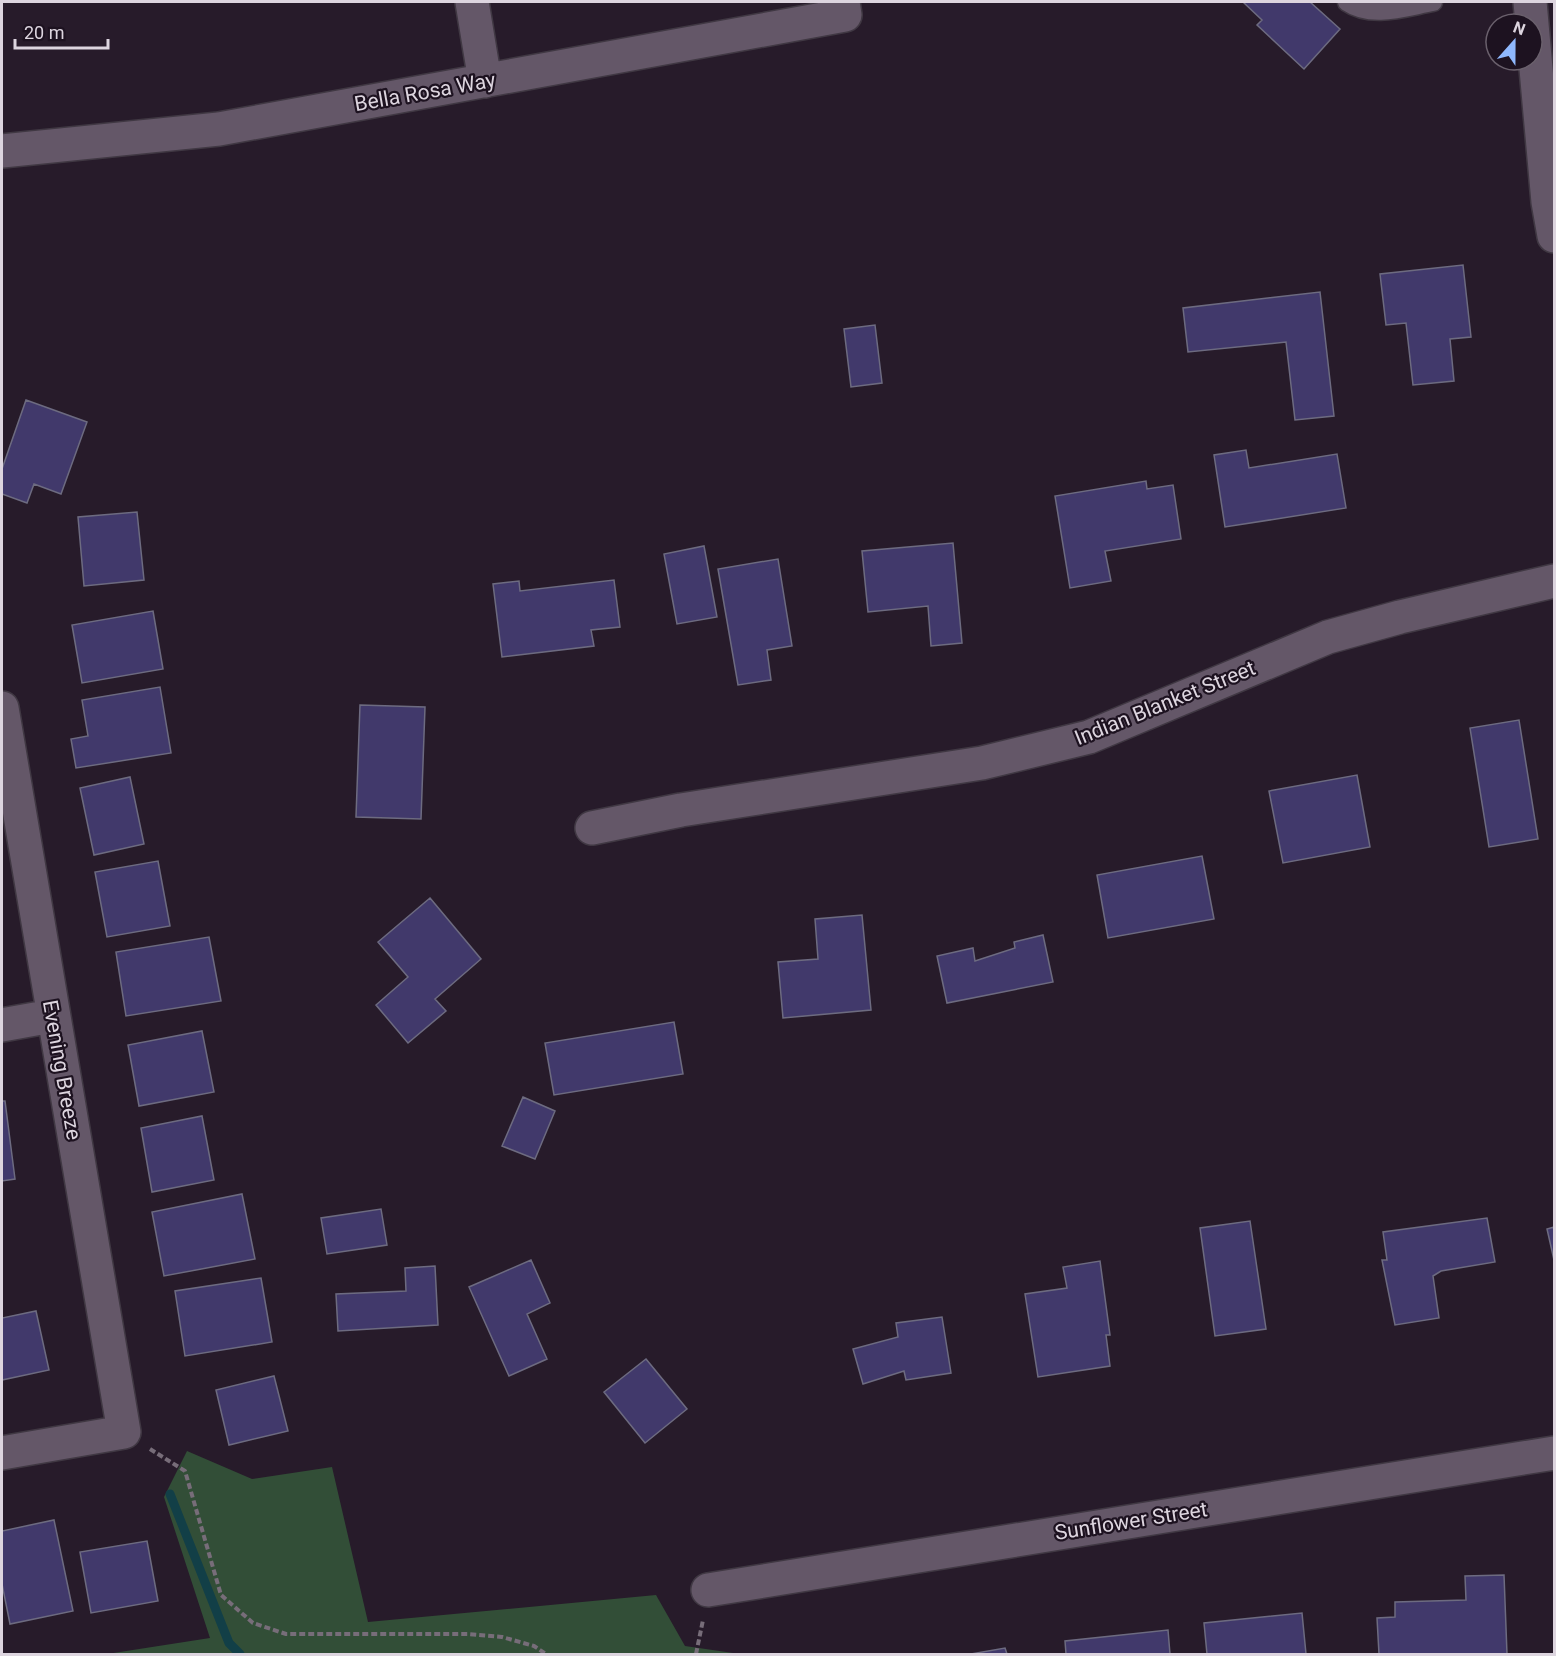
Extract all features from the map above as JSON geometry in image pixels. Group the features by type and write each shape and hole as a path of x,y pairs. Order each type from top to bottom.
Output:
{"street":[{"path":"472,2 485,81"},
{"path":"1530,2 1548,202 1554,236"},
{"name":"Bella Rosa Way","path":"2,151 219,129 485,81 844,8"},
{"name":"Indian Blanket Street","path":"592,828 681,810 982,763 1089,737 1328,638 1401,617 1554,581"},
{"name":"Evening Breeze","path":"2,708 52,1016 124,1432"},
{"path":"2,1025 52,1016"},
{"path":"2,1453 124,1432"},
{"name":"Sunflower Street","path":"708,1590 1554,1453"}],"lane":[{"path":"1347,2 1358,9 1378,11 1433,2"}],"path":[{"path":"124,1432 185,1472 221,1596 253,1623 286,1634 468,1634 501,1637 534,1646 546,1654"}],"green space":[{"path":"187,1451 252,1479 332,1467 368,1622 656,1595 685,1646 740,1654 107,1654 210,1638 164,1497"}],"building":[{"path":"1243,2 1310,2 1340,29 1304,69 1257,25 1262,20"},
{"path":"1463,265 1471,337 1450,339 1454,381 1413,385 1406,323 1386,325 1380,274"},
{"path":"1320,292 1334,416 1295,420 1286,342 1188,352 1183,308"},
{"path":"875,325 882,383 851,387 844,329"},
{"path":"26,400 87,422 61,494 34,484 27,503 2,494 2,469"},
{"path":"1246,450 1249,468 1337,454 1346,508 1225,527 1214,455"},
{"path":"1146,481 1147,489 1173,485 1181,539 1105,551 1111,581 1070,588 1055,496"},
{"path":"137,512 144,580 84,586 78,517"},
{"path":"953,543 962,643 931,646 928,606 868,612 862,551"},
{"path":"704,546 717,617 677,624 664,554"},
{"path":"778,559 792,646 767,650 771,680 738,685 718,569"},
{"path":"614,580 620,627 591,630 594,646 502,657 493,584 519,581 520,591"},
{"path":"153,611 163,669 82,683 72,625"},
{"path":"160,687 171,753 76,768 71,739 88,736 82,700"},
{"path":"360,705 425,707 421,819 356,817"},
{"path":"1519,720 1538,839 1489,847 1470,728"},
{"path":"1357,775 1370,847 1283,863 1269,791"},
{"path":"130,777 144,844 94,855 80,788"},
{"path":"1202,856 1214,919 1108,938 1097,875"},
{"path":"158,861 170,926 107,937 95,872"},
{"path":"430,898 481,959 435,999 446,1011 408,1043 376,1005 408,977 378,942"},
{"path":"862,915 871,1010 783,1018 778,962 818,959 815,919"},
{"path":"1043,935 1053,982 947,1003 937,956 973,948 975,961 1015,948 1014,942"},
{"path":"209,937 221,1001 126,1016 116,952"},
{"path":"674,1022 683,1074 554,1095 545,1043"},
{"path":"202,1031 214,1092 139,1106 128,1045"},
{"path":"523,1097 555,1111 535,1159 502,1146"},
{"path":"2,1101 5,1101 15,1179 2,1181"},
{"path":"202,1116 214,1180 152,1192 141,1128"},
{"path":"242,1194 255,1259 164,1276 152,1212"},
{"path":"381,1209 387,1245 327,1254 321,1218"},
{"path":"1487,1218 1495,1262 1441,1271 1433,1276 1439,1318 1395,1325 1382,1260 1387,1260 1383,1232"},
{"path":"1250,1221 1266,1329 1215,1336 1200,1228"},
{"path":"1554,1227 1554,1260 1547,1229"},
{"path":"531,1260 550,1303 527,1314 547,1359 509,1376 469,1287"},
{"path":"1100,1261 1110,1335 1106,1335 1110,1366 1038,1377 1025,1294 1067,1288 1063,1267"},
{"path":"435,1266 438,1325 338,1331 336,1294 406,1291 405,1268"},
{"path":"261,1278 272,1342 185,1356 175,1291"},
{"path":"36,1311 49,1370 2,1380 2,1318"},
{"path":"942,1317 951,1373 906,1380 904,1371 863,1384 853,1349 898,1337 896,1323"},
{"path":"646,1359 687,1409 645,1443 604,1392"},
{"path":"274,1376 288,1431 229,1445 216,1390"},
{"path":"54,1520 73,1611 10,1624 2,1584 2,1531"},
{"path":"147,1541 158,1601 91,1613 80,1552"},
{"path":"1504,1575 1507,1654 1379,1654 1377,1618 1395,1617 1395,1602 1466,1600 1465,1576"},
{"path":"1302,1613 1306,1654 1207,1654 1204,1623"},
{"path":"1168,1630 1170,1654 1066,1654 1065,1641"},
{"path":"1005,1648 1007,1654 971,1654"}],"waterway":[{"path":"170,1494 229,1643 240,1654"}]}
